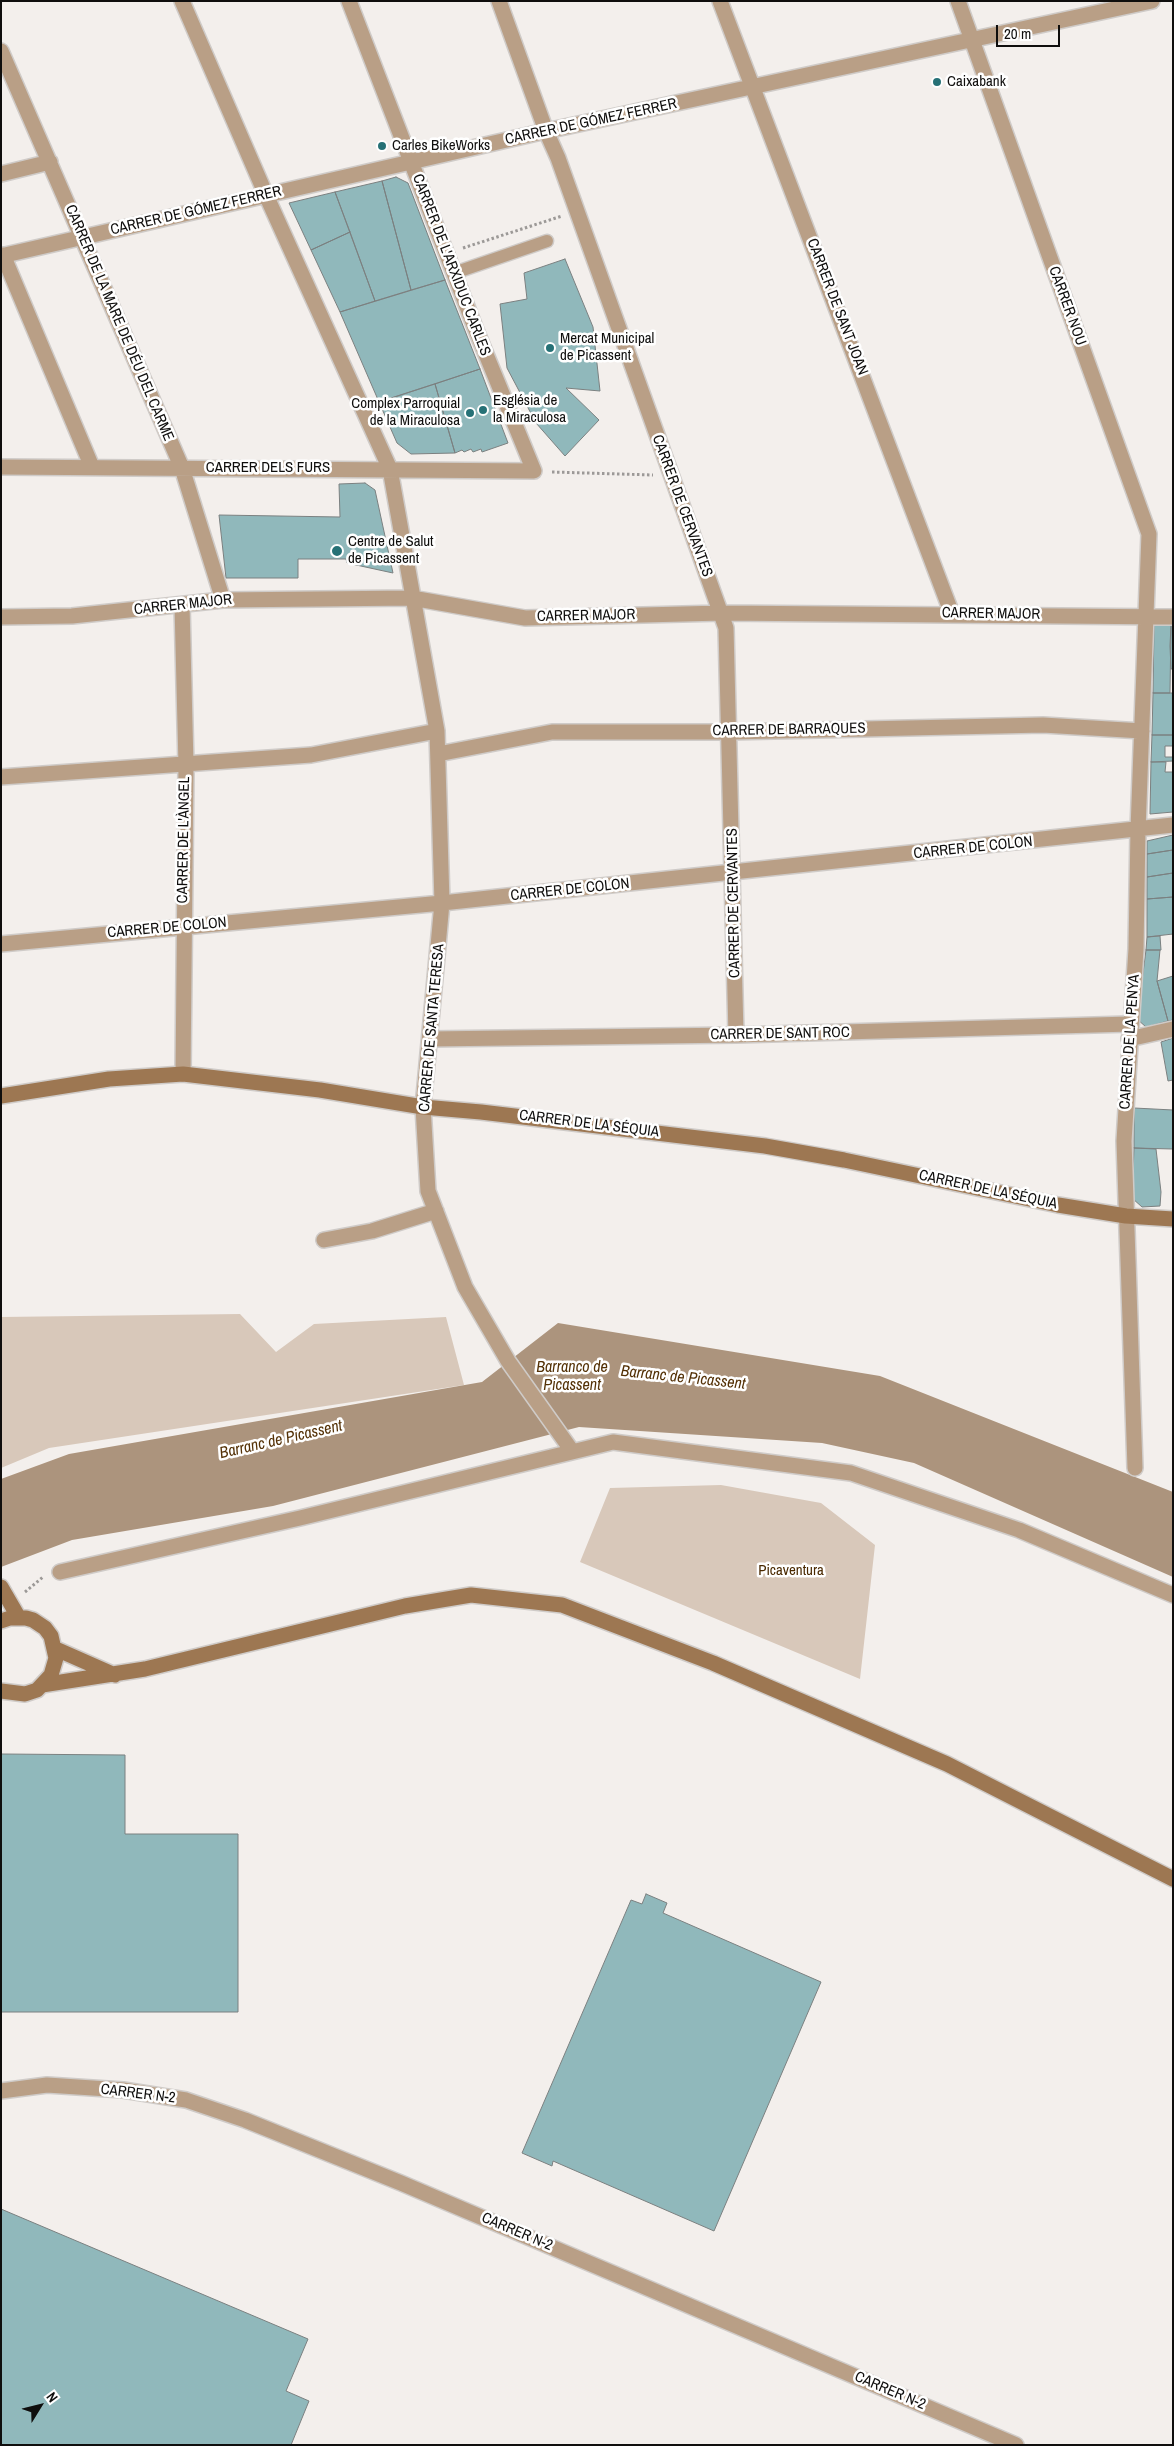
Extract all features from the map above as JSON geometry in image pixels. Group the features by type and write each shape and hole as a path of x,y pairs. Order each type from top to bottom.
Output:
{"street":[{"name":"CARRER DE SANTA TERESA","path":"182,1 266,195 390,469 437,731 442,903 423,1108 428,1191 465,1287 508,1361 572,1451"},
{"name":"CARRER DE L'ARXIDUC CARLES","path":"349,1 446,254 534,471"},
{"name":"CARRER DE CERVANTES","path":"500,1 726,628 736,1035"},
{"name":"CARRER DE SANT JOAN","path":"720,1 952,614"},
{"name":"CARRER NOU","path":"958,1 1149,534 1146,616"},
{"name":"CARRER DE GÓMEZ FERRER","path":"2,256 546,131 1152,1"},
{"name":"CARRER DE LA MARE DE DÉU DEL CARME","path":"1,51 182,468 223,600"},
{"path":"1,174 50,162"},
{"path":"2,256 92,467"},
{"name":"CARRER DELS FURS","path":"1,467 534,471"},
{"name":"CARRER MAJOR","path":"1,617 72,616 182,606 223,600 412,598 525,618 722,613 1173,616"},
{"name":"CARRER DE L'ÀNGEL","path":"182,606 186,765 182,926 183,1074"},
{"name":"CARRER DE LA PENYA","path":"1135,1468 1124,1141 1136,949 1138,830 1146,616"},
{"name":"CARRER DE BARRAQUES","path":"438,754 552,732 730,732 1043,725 1142,732"},
{"path":"1,777 311,755 437,731"},
{"name":"CARRER DE COLON","path":"1,944 442,903 1173,825"},
{"name":"CARRER DE SANT ROC","path":"430,1039 736,1035 1130,1024"},
{"path":"1130,1039 1173,1030"},
{"name":"CARRER DE LA SÉQUIA","path":"1,1096 109,1078 183,1074 320,1090 423,1108 481,1112 765,1146 844,1160 998,1193 1126,1216 1173,1219"},
{"path":"324,1240 372,1231 436,1211"},
{"path":"60,1572 300,1518 613,1442 851,1473 1019,1530 1173,1595"},
{"path":"1,1587 15,1611 33,1620 51,1636 56,1649 56,1658 51,1675 42,1685"},
{"path":"1,1691 25,1694 42,1685 115,1675 405,1606 471,1595 562,1605 713,1663 947,1764 1173,1879"},
{"path":"1,1622 10,1618 15,1611"},
{"path":"56,1649 115,1675"},
{"name":"CARRER N-2","path":"1,2091 47,2085 123,2090 186,2100 246,2120 401,2183 1016,2445"}],"lane":[{"path":"454,273 547,241"}],"path":[{"path":"446,254 577,211"},
{"path":"534,471 671,476"},
{"path":"15,1611 45,1576 60,1572"}],"green space":[{"path":"240,1314 276,1352 314,1324 446,1317 464,1385 49,1448 1,1468 1,1317"},
{"name":"Picaventura","path":"721,1485 821,1503 875,1545 860,1679 580,1562 610,1488"}],"water":[{"name":"Barranco de Picassent","path":"558,1323 880,1376 1173,1492 1173,1577 914,1463 822,1443 579,1427 273,1506 72,1540 1,1567 1,1479 69,1454 482,1382"}],"building":[{"path":"396,177 408,183 445,280 411,290 382,181"},
{"path":"382,181 411,290 375,301 335,192"},
{"path":"335,192 350,232 311,250 289,203"},
{"path":"350,232 375,301 340,312 311,250"},
{"name":"Mercat Municipal de Picassent","path":"565,259 593,327 600,391 566,388 599,420 565,456 536,423 507,368 500,304 527,299 524,273"},
{"path":"445,280 480,369 379,402 340,312"},
{"name":"Complex Parroquial de la Miraculosa","path":"480,369 508,443 482,452 481,449 473,452 471,449 455,453 435,384"},
{"path":"435,384 455,453 411,454 397,443 379,402"},
{"path":"365,483 375,490 393,573 347,563 346,559 298,559 298,578 226,578 219,515 340,517 339,484"},
{"path":"1154,625 1171,625 1170,693 1153,693"},
{"path":"1171,625 1173,625 1173,669 1171,669"},
{"path":"1153,693 1173,693 1173,735 1152,735"},
{"path":"1152,735 1173,735 1173,746 1165,746 1165,757 1173,757 1173,761 1151,762"},
{"path":"1151,762 1166,762 1165,772 1173,772 1173,812 1150,814"},
{"path":"1173,835 1173,850 1147,854 1147,841"},
{"path":"1173,850 1173,873 1147,877 1147,854"},
{"path":"1173,873 1173,897 1147,899 1147,877"},
{"path":"1173,897 1173,934 1147,937 1147,899"},
{"path":"1160,936 1161,950 1146,950 1147,937"},
{"path":"1146,950 1160,950 1157,981 1168,1021 1146,1027 1137,1019"},
{"path":"1173,976 1173,1020 1168,1021 1157,981"},
{"path":"1173,1038 1173,1080 1168,1081 1161,1042"},
{"path":"1134,1108 1173,1110 1173,1149 1134,1148"},
{"path":"1134,1148 1156,1149 1161,1192 1160,1206 1142,1207 1132,1198"},
{"path":"1,1754 125,1755 125,1834 238,1834 238,2012 1,2012"},
{"path":"646,1894 667,1903 663,1913 821,1982 714,2231 553,2161 552,2166 522,2153 631,1900 642,1904"},
{"path":"1,2209 308,2339 286,2391 309,2401 291,2445 1,2445"}],"place":[{"name":"Caixabank","path":"937,82"},
{"name":"Carles BikeWorks","path":"382,146"},
{"name":"Mercat Municipal de Picassent","path":"550,348"},
{"name":"Església de la Miraculosa","path":"483,410"},
{"name":"Complex Parroquial de la Miraculosa","path":"470,413"},
{"name":"Centre de Salut de Picassent","path":"337,551"}],"water label":[{"name":"Barranc de Picassent","path":"683,1378"},
{"name":"Barranc de Picassent","path":"281,1440"}]}
